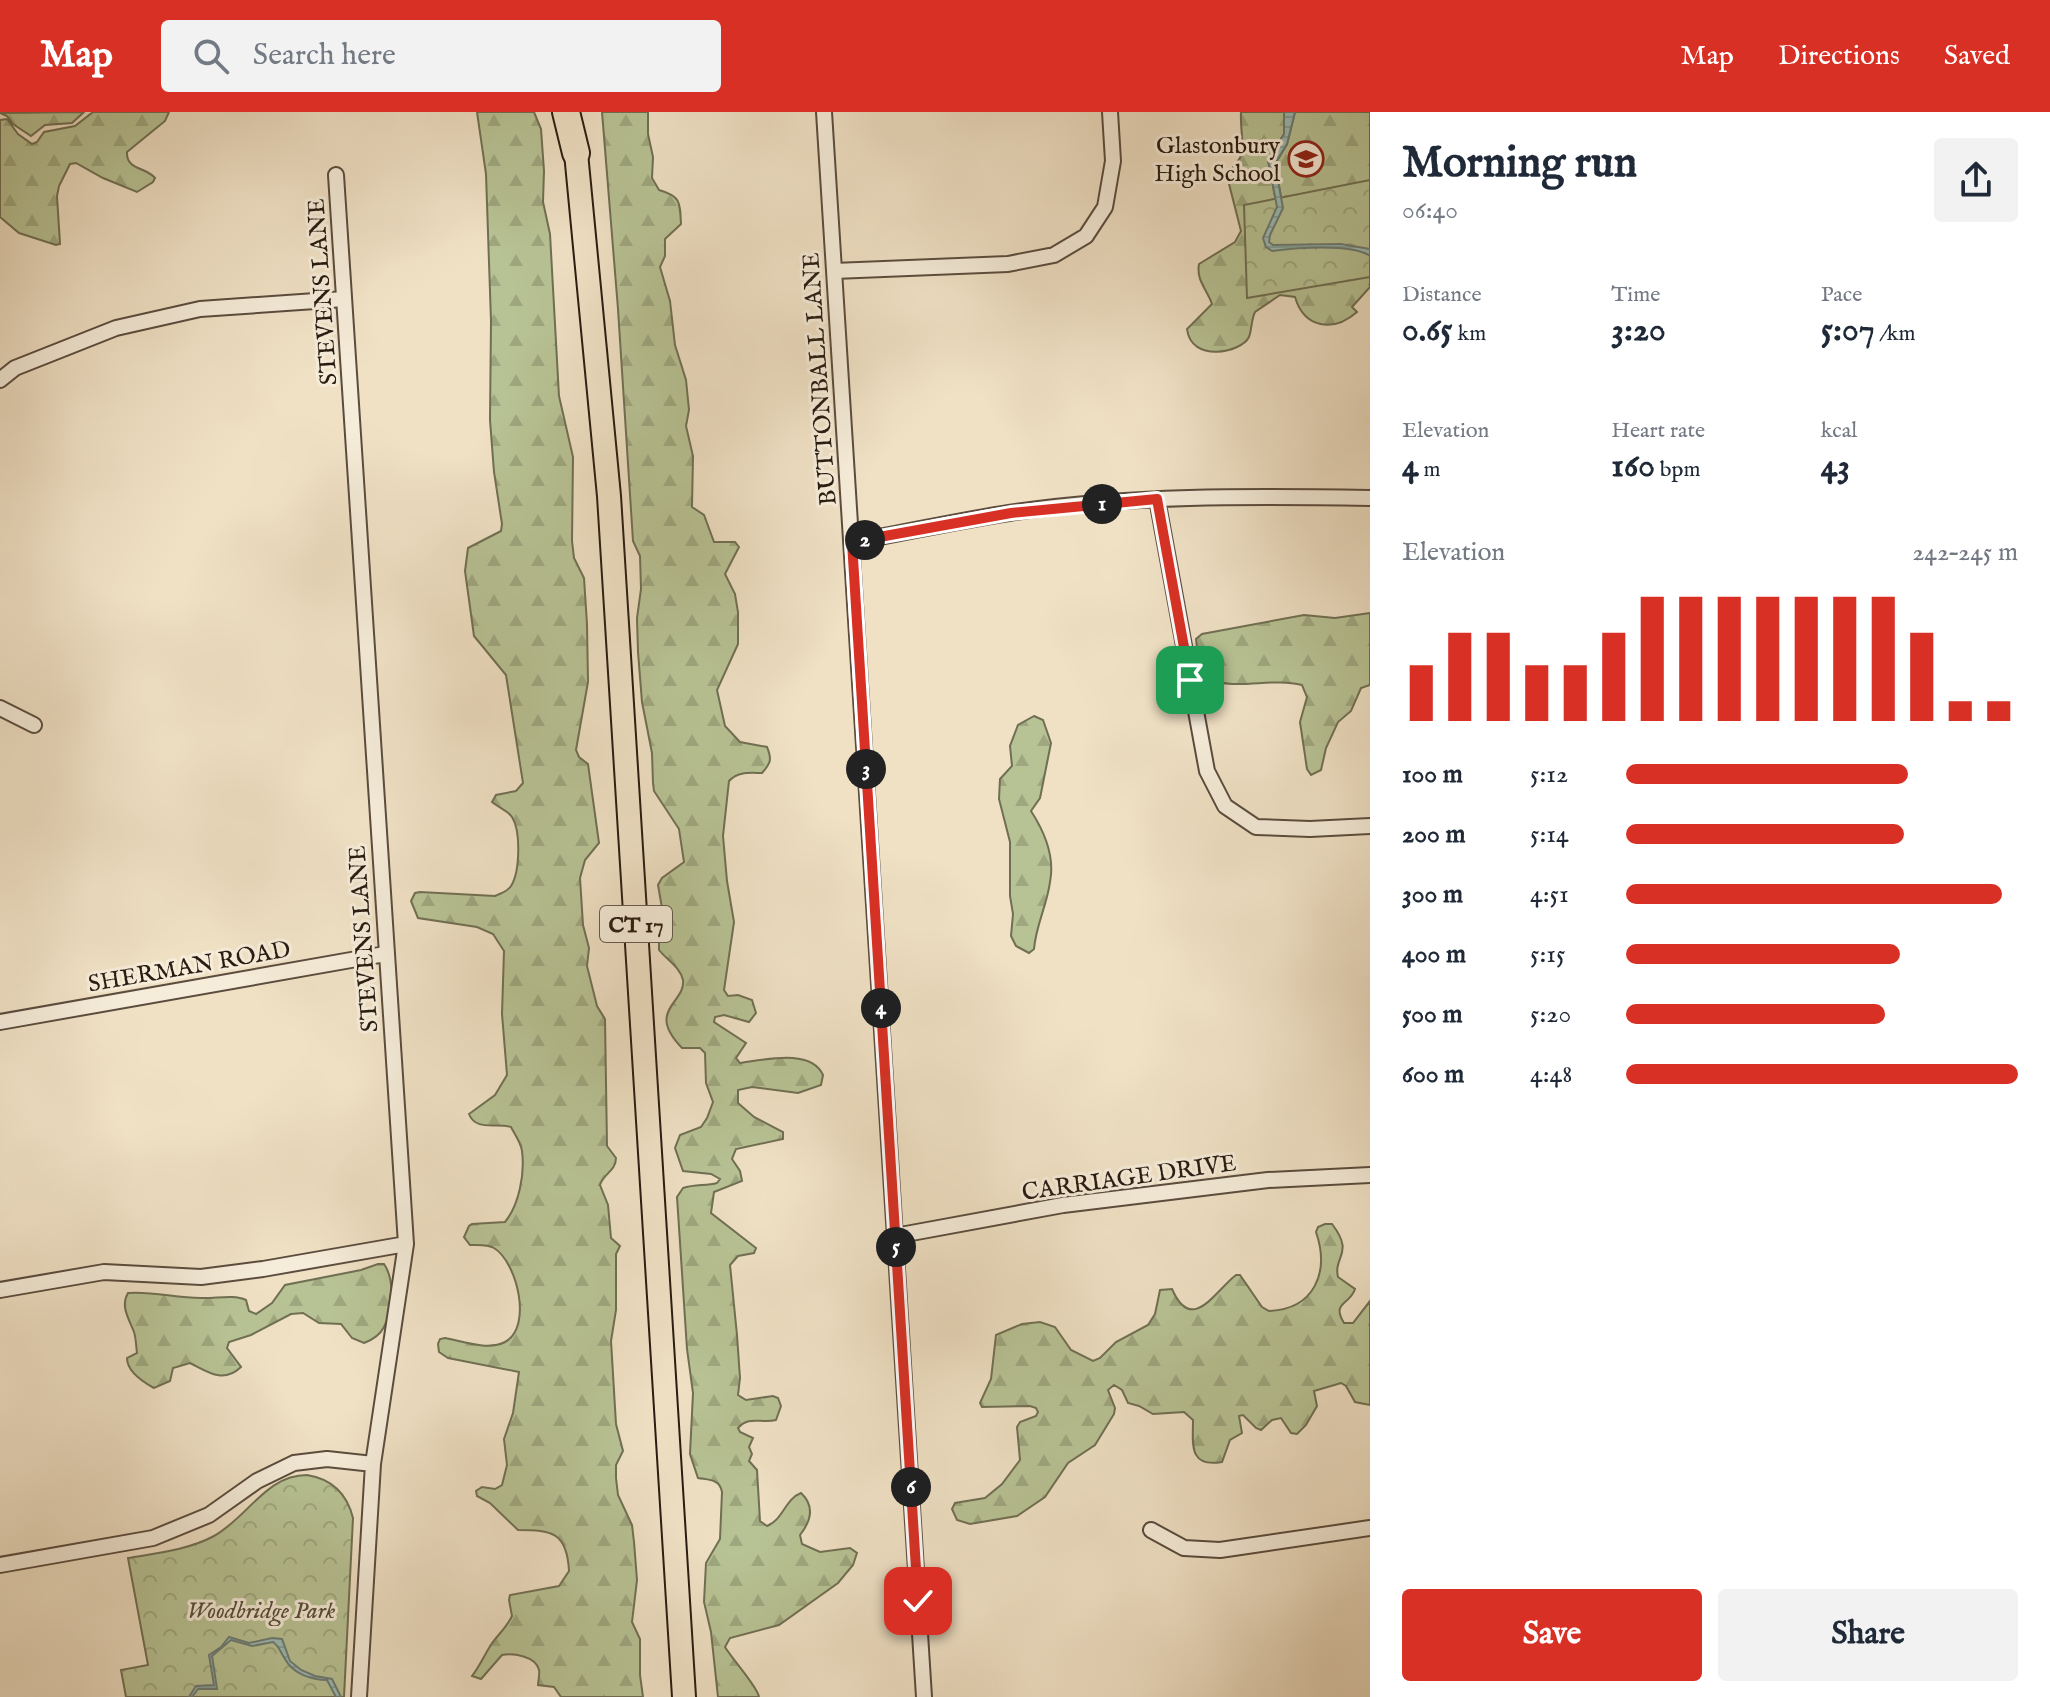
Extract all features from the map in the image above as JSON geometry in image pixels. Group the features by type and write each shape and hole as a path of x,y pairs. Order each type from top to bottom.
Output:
{"highway":[{"name":"CT 17","path":"566,112 576,153"},
{"name":"CT 17","path":"576,153 579,112"}],"main road":[{"name":"CT 17","path":"576,153 608,481 684,1697"}],"street":[{"name":"BUTTONBALL LANE","path":"824,112 924,1697"},
{"path":"834,271 1008,264 1054,255 1086,236 1105,207 1113,161 1110,112"},
{"name":"STEVENS LANE","path":"336,175 406,1244 373,1464 359,1697"},
{"path":"0,380 15,368 116,328 200,309 344,299"},
{"path":"852,542 1011,513 1157,499 1242,496 1370,498"},
{"path":"1157,499 1207,771 1225,806 1256,827 1310,829 1370,826"},
{"path":"0,708 34,725"},
{"name":"SHERMAN ROAD","path":"0,1022 385,954"},
{"name":"CARRIAGE DRIVE","path":"895,1236 1063,1205 1268,1180 1370,1175"},
{"path":"0,1290 104,1272 201,1277 406,1244"},
{"path":"0,1565 153,1538 209,1515 257,1481 294,1463 327,1459 373,1464"},
{"path":"1151,1530 1184,1548 1220,1550 1370,1528"}],"green space":[{"path":"84,112 72,123 45,125 31,136 0,113"},
{"path":"93,112 169,112 165,121 127,152 130,162 151,174 155,178 153,182 137,192 76,163 70,164 57,196 60,244 19,233 0,217 0,120 7,119 18,134 32,144 44,132 75,126"},
{"path":"477,112 534,112 541,129 543,202 550,234 559,396 573,457 572,541 574,558 584,578 587,624 588,682 576,750 588,764 599,843 585,860 580,878 583,925 589,948 587,966 597,1006 605,1019 607,1146 616,1158 600,1185 608,1205 611,1238 620,1246 616,1254 616,1310 611,1341 616,1424 623,1451 616,1465 616,1478 618,1495 632,1525 637,1580 632,1622 640,1639 643,1697 561,1697 554,1687 538,1685 537,1665 518,1655 502,1655 481,1679 472,1676 512,1616 510,1595 559,1586 569,1571 565,1548 556,1536 540,1531 518,1530 490,1503 477,1496 476,1491 482,1487 495,1489 502,1485 507,1465 504,1439 513,1413 519,1372 448,1358 439,1352 438,1344 440,1339 445,1338 498,1345 514,1334 520,1309 515,1280 502,1255 492,1247 470,1245 464,1237 472,1224 505,1222 514,1207 522,1179 521,1148 511,1127 482,1125 472,1120 469,1114 495,1095 507,1075 502,1014 504,951 493,934 477,927 418,918 411,901 415,893 420,892 495,896 511,886 518,862 515,823 510,815 492,802 496,795 516,791 523,783 506,675 474,636 465,571 468,548 501,531 502,524 490,420 491,321 486,174"},
{"path":"602,112 648,112 652,178 659,190 678,201 681,224 665,239 665,256 660,267 670,301 675,345 686,380 689,410 686,426 693,456 692,507 704,515 714,542 735,542 739,547 725,574 735,594 738,644 717,690 725,726 740,742 767,747 770,758 762,773 740,774 729,781 723,836 734,922 724,990 728,996 738,995 752,1000 756,1013 749,1022 724,1015 715,1017 714,1022 746,1043 736,1058 740,1063 774,1058 798,1059 808,1061 823,1075 821,1085 798,1093 752,1087 738,1090 738,1103 754,1117 783,1132 783,1139 736,1149 732,1159 742,1181 714,1192 711,1213 756,1248 754,1253 738,1256 730,1265 740,1378 738,1395 746,1400 773,1396 778,1398 781,1406 776,1420 746,1422 738,1428 753,1438 749,1461 757,1470 760,1521 767,1526 772,1523 801,1493 810,1508 807,1524 800,1535 802,1544 820,1552 850,1548 857,1553 853,1565 838,1583 779,1625 730,1638 725,1647 759,1697 718,1697 711,1632 704,1602 706,1563 720,1539 722,1492 716,1482 698,1478 690,1454 693,1393 687,1349 677,1197 683,1188 717,1183 720,1179 711,1174 683,1171 675,1148 680,1135 701,1127 713,1102 706,1083 705,1053 700,1048 682,1048 667,1025 667,1016 679,995 683,980 676,967 659,950 662,908 658,885 662,878 684,862 679,829 654,791 652,753 642,702 637,618 641,589 640,556 633,541"},
{"path":"1241,112 1284,112 1284,134 1268,160 1277,207 1370,256 1370,287 1352,307 1357,312 1348,319 1329,325 1312,321 1299,307 1295,297 1280,295 1255,312 1249,337 1244,343 1227,350 1206,351 1190,340 1187,329 1212,304 1200,280 1199,264 1235,242 1241,231 1227,176 1242,153"},
{"name":"Glastonbury High School","path":"1295,112 1370,112 1370,250 1283,208 1275,164 1287,144"},
{"path":"1370,180 1370,277 1247,298 1244,205"},
{"path":"1370,613 1370,685 1361,688 1351,711 1338,722 1326,748 1321,770 1311,775 1307,769 1300,722 1307,697 1302,685 1219,682 1207,679 1199,667 1196,639 1202,634 1304,615 1335,618"},
{"path":"1034,716 1043,720 1051,743 1040,798 1031,811 1047,845 1051,873 1034,949 1029,953 1016,946 1011,936 1010,842 999,799 1000,779 1012,766 1010,746 1018,725"},
{"path":"1332,1224 1342,1242 1338,1277 1355,1289 1340,1307 1344,1323 1353,1323 1370,1301 1370,1405 1355,1402 1341,1383 1314,1391 1317,1406 1297,1434 1291,1433 1281,1418 1272,1420 1261,1430 1243,1415 1239,1416 1242,1433 1230,1440 1222,1462 1211,1463 1203,1461 1195,1452 1193,1420 1184,1412 1153,1414 1128,1403 1122,1390 1114,1385 1108,1390 1115,1408 1114,1414 1095,1445 1068,1463 1045,1497 1017,1516 970,1524 957,1520 952,1509 955,1503 985,1498 1002,1484 1020,1460 1017,1427 1038,1412 1030,1406 982,1407 980,1403 991,1379 996,1335 1022,1324 1040,1322 1055,1327 1071,1350 1093,1361 1116,1342 1148,1325 1155,1314 1160,1290 1172,1289 1187,1308 1196,1309 1212,1299 1236,1275 1240,1275 1262,1307 1269,1311 1285,1309 1297,1304 1315,1286 1321,1261 1316,1232 1318,1227"},
{"path":"384,1264 388,1271 391,1304 382,1330 364,1343 352,1338 341,1324 319,1323 303,1313 291,1314 251,1335 229,1342 227,1348 241,1367 228,1375 209,1373 190,1363 173,1368 170,1381 154,1388 136,1376 128,1363 127,1358 137,1353 135,1334 125,1308 128,1293 191,1298 235,1297 246,1300 249,1311 256,1314 272,1303 285,1285"},
{"name":"Woodbridge Park","path":"307,1475 324,1480 337,1489 347,1502 353,1518 344,1697 126,1697 121,1670 148,1665 128,1558 204,1541 226,1528 269,1489 293,1477"}],"water":[{"path":"1284,112 1295,112 1287,144 1275,164 1283,208 1269,242 1273,245 1341,244 1370,249 1370,256 1350,249 1272,251 1266,247 1263,238 1277,207 1268,160 1284,134"},
{"path":"229,1637 249,1643 282,1639 290,1661 315,1676 332,1679 341,1697 336,1697 327,1680 315,1679 293,1669 273,1642 252,1646 231,1640 212,1656 217,1689 198,1689 189,1697 196,1686 214,1685 209,1655"}],"place":[{"name":"Glastonbury High School","path":"1306,159"}],"route":[{"path":"918,1601 852,542 1011,513 1157,499 1190,680"}]}
